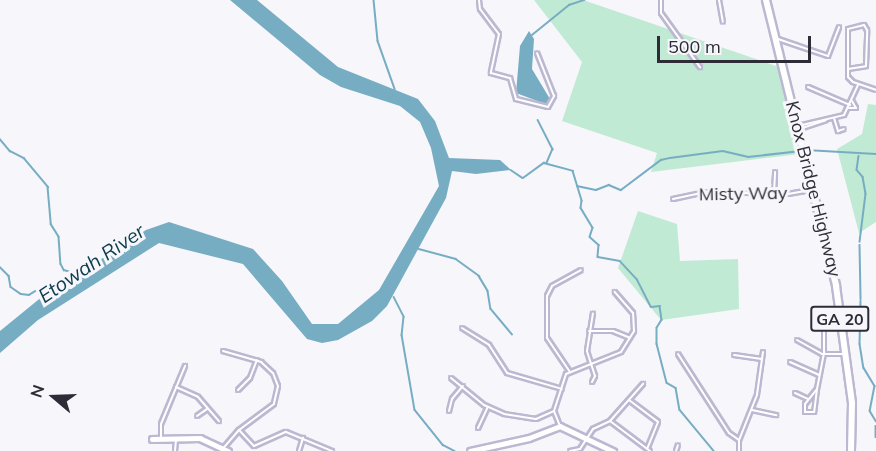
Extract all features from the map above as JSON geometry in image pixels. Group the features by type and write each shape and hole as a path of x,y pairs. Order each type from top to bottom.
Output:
{"main road":[{"name":"Knox Bridge Highway","path":"766,0 814,189 839,312 853,415 851,451"}],"street":[{"path":"479,0 480,9 500,34 490,73 510,78 516,99 550,106 554,96 537,53"},
{"path":"661,0 661,13 700,67"},
{"path":"718,0 723,22"},
{"path":"848,69 867,66 867,30 864,25 848,29 848,69 849,80 876,90"},
{"path":"776,38 828,56 839,27"},
{"path":"798,127 844,115 858,85"},
{"path":"808,87 850,105"},
{"path":"834,118 838,131 844,129"},
{"path":"774,194 775,172"},
{"name":"Misty Way","path":"673,200 705,192 774,194 814,189"},
{"path":"570,372 547,338 547,296 552,286 581,270"},
{"path":"560,425 554,411 570,372 621,352 630,339 633,312 615,292"},
{"path":"817,389 808,399 804,411 814,412 822,354 824,313 839,312"},
{"path":"592,382 595,376 587,351 593,313"},
{"path":"462,328 489,345 507,373 562,389"},
{"path":"589,332 614,331 630,339"},
{"path":"797,340 822,354 845,354"},
{"path":"152,439 161,437 200,438 226,449 239,430 269,410 276,398 273,374 257,360 223,351"},
{"path":"739,451 739,440 752,410 763,352"},
{"path":"678,354 729,433 739,440"},
{"path":"734,355 762,359"},
{"path":"238,390 250,378 257,360"},
{"path":"790,362 819,375"},
{"path":"161,437 161,424 185,366"},
{"path":"452,378 488,407 515,418 536,419 554,411"},
{"path":"570,451 580,449 598,426 610,421 643,384"},
{"path":"450,411 452,399 463,386"},
{"path":"175,387 198,397 219,422"},
{"path":"795,393 808,399"},
{"path":"610,421 649,450 658,422 629,400"},
{"path":"478,428 488,407"},
{"path":"196,416 207,409"},
{"path":"752,410 776,415"},
{"path":"470,451 529,438 560,425 590,436 618,451"},
{"path":"239,430 254,446 286,432 332,451"},
{"path":"590,436 613,451"},
{"path":"176,437 176,451"},
{"path":"299,451 303,438"},
{"path":"676,451 678,445"}],"green space":[{"path":"534,0 583,0 785,69 808,153 651,172 657,153 562,121 582,62"},
{"path":"868,104 876,105 876,222 859,233 837,149 862,134"},
{"path":"638,211 677,224 680,261 738,259 739,309 661,320 618,268"}],"water":[{"name":"Etowah River","path":"230,0 257,0 338,67 418,99 435,121 449,158 500,160 511,170 476,174 452,171 446,198 387,306 372,321 338,340 322,343 307,339 243,264 159,243 38,320 0,353 0,331 38,300 146,230 169,222 253,249 282,281 312,324 338,324 379,290 439,186 431,148 420,122 400,106 341,87 320,75"},
{"path":"529,31 534,39 532,69 550,99 548,105 516,93 520,46"}],"waterway":[{"path":"374,0 378,41 395,89"},
{"path":"532,35 569,5 584,0"},
{"path":"538,120 553,149 547,163"},
{"path":"0,139 10,151 24,158 48,187 51,224 59,237 61,264 64,270 82,275"},
{"path":"806,150 876,154"},
{"path":"577,186 596,190 609,185 621,190 661,160 670,158 723,151 748,157 801,151"},
{"path":"859,156 857,170 863,177 866,194 860,242"},
{"path":"511,170 523,178 544,163 573,171 582,201 581,208 593,228 590,237 599,245 598,257 620,261 637,279 651,307 660,306 662,320 657,328 657,344 667,383 676,388 680,410 714,451"},
{"path":"860,245 861,299"},
{"path":"419,249 456,259 479,276 488,291 491,309 512,334"},
{"path":"0,267 9,276 11,287 21,294 29,295 44,286 54,292"},
{"path":"394,297 404,317 402,335 415,410 443,445 455,451"},
{"path":"861,301 860,344 864,368 875,386 870,411 876,421"},
{"path":"876,426 876,437"}]}
